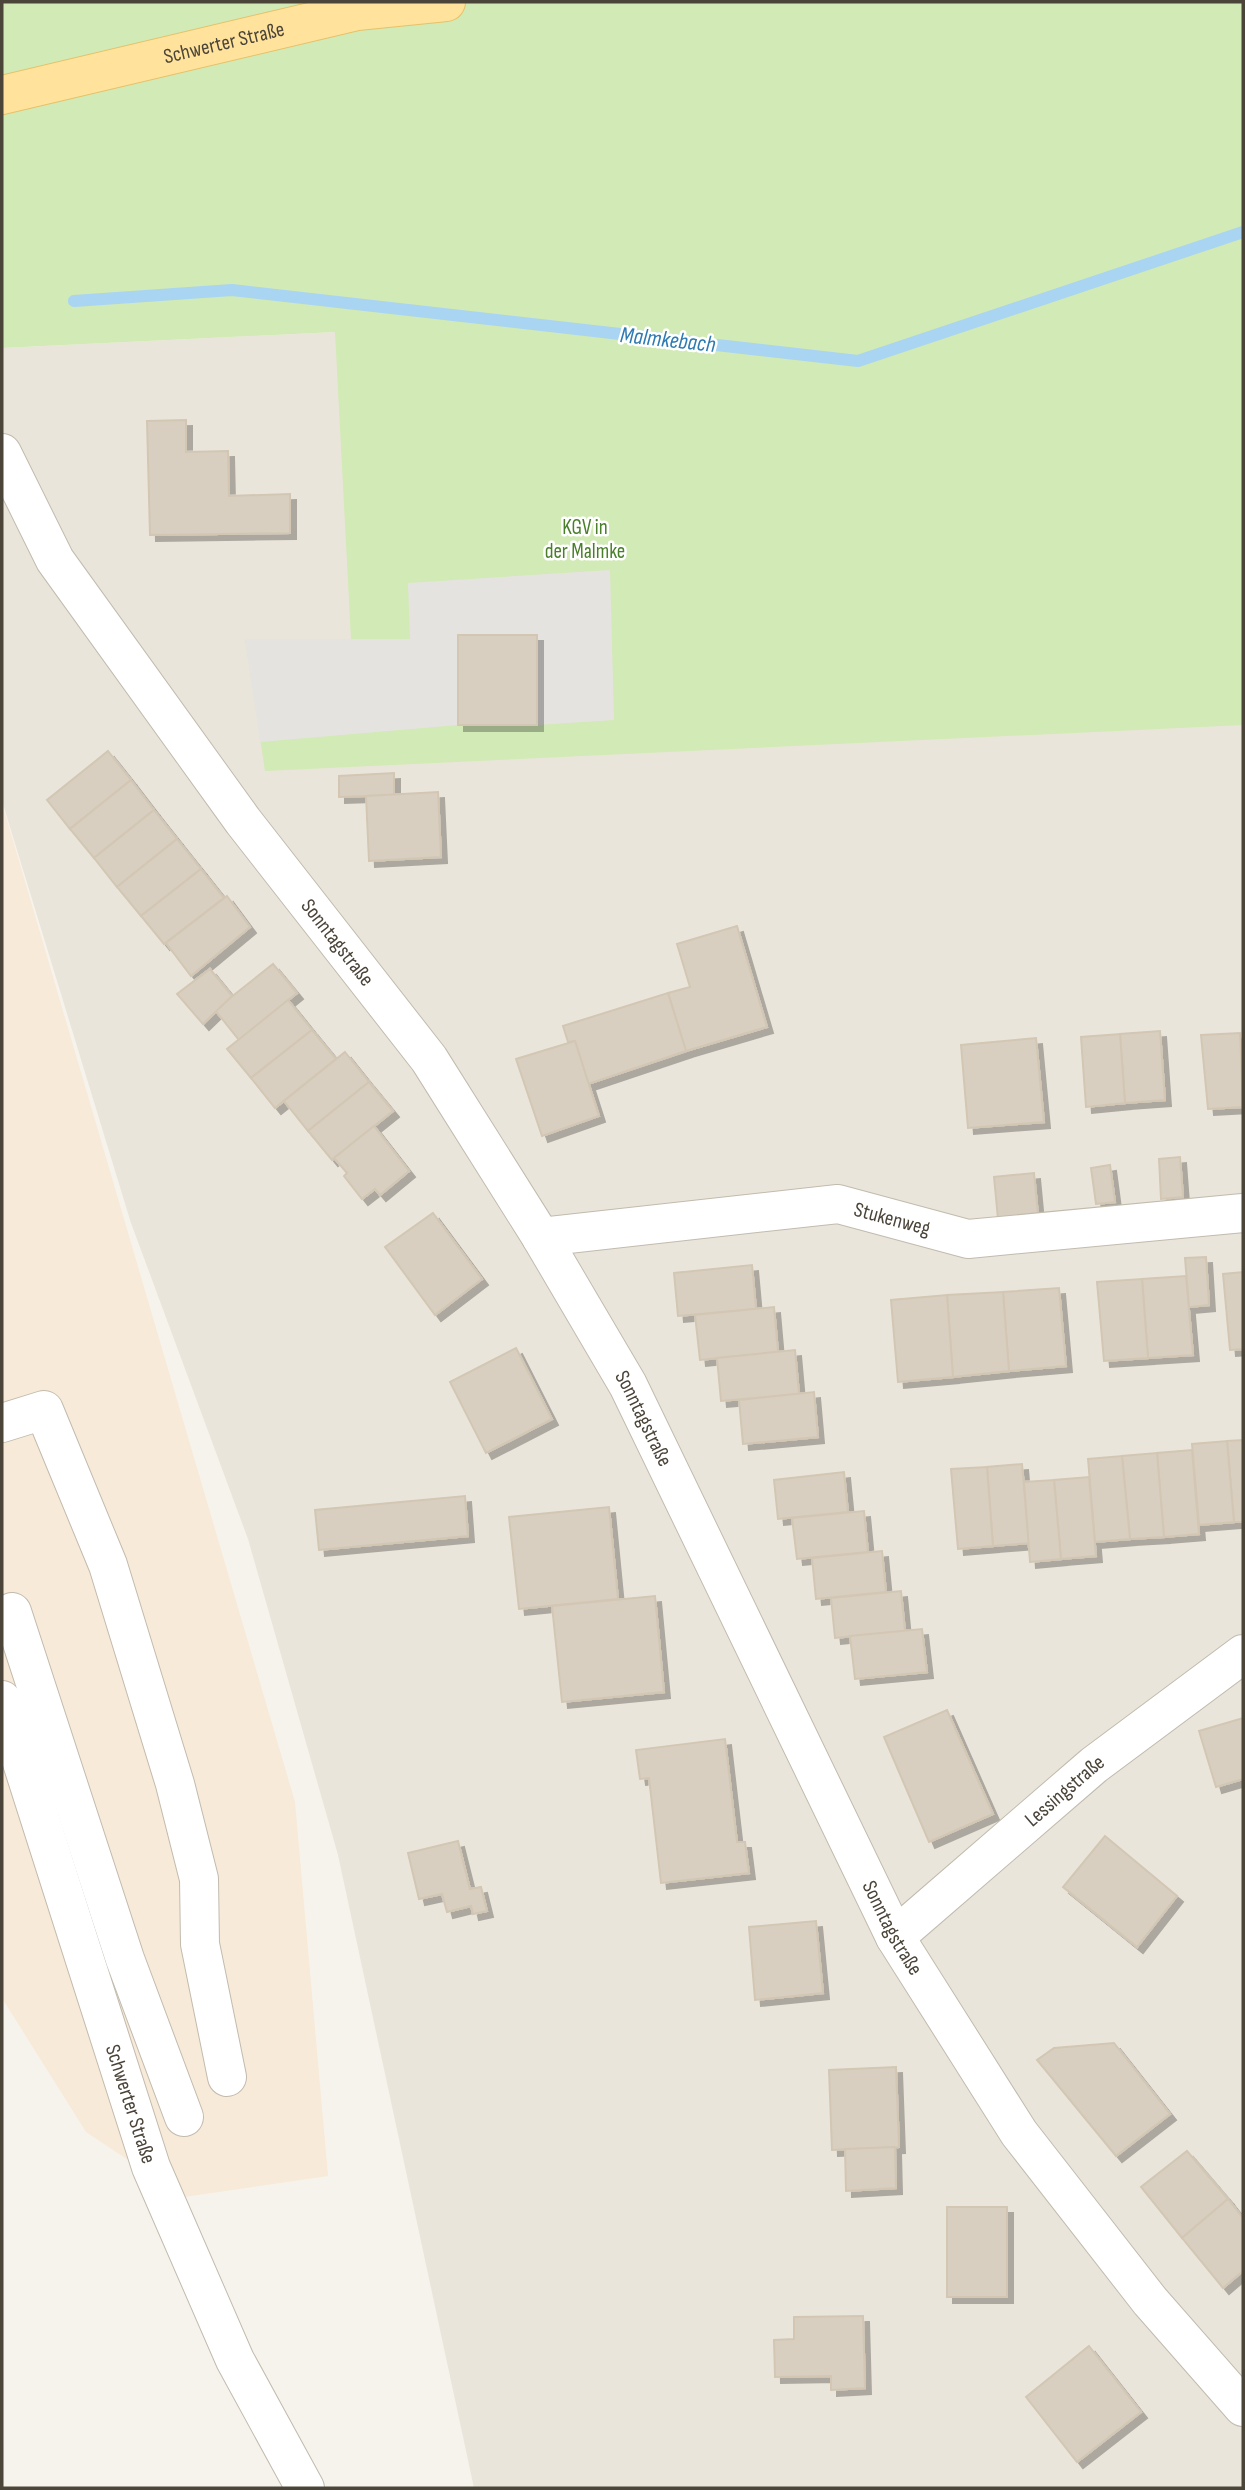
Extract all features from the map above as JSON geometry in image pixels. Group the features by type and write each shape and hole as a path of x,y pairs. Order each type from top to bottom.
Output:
{"main road":[{"name":"Schwerter Straße","path":"2,95 357,12 446,2"}],"street":[{"name":"Sonntagstraße","path":"2,453 55,560 243,821 429,1059 541,1237 628,1384 895,1937 1019,2133 1150,2301 1243,2407"},
{"name":"Stukenweg","path":"541,1237 838,1204 968,1239 1243,1213"},
{"path":"2,1423 44,1410 108,1565 175,1784 199,1880 200,1944 227,2077"},
{"path":"12,1612 125,1959 184,2118"},
{"name":"Lessingstraße","path":"895,1937 1094,1766 1243,1654"},
{"name":"Schwerter Straße","path":"2,1700 152,2167 236,2360 305,2488"}],"shaded area":[{"path":"335,332 1243,520 1243,2488 474,2488 338,1855 248,1539 131,1223 2,801 2,348"},
{"path":"610,570 614,720 537,725 536,635 458,635 458,725 260,742 245,639 410,639 408,583"},
{"path":"2,803 295,1802 328,2176 184,2197 86,2132 2,1998"}],"green space":[{"name":"KGV in der Malmke","path":"2,2 1243,2 1243,725 265,771 245,639 351,639 335,332 2,348"}],"building":[{"path":"186,420 186,452 228,451 229,496 290,494 290,533 150,535 147,421"},
{"path":"458,635 537,635 537,725 458,725"},
{"path":"108,751 131,780 70,829 47,800"},
{"path":"394,773 394,795 339,797 339,776"},
{"path":"131,780 154,810 94,858 70,829"},
{"path":"438,792 441,857 369,861 366,796"},
{"path":"154,810 177,839 117,887 94,858"},
{"path":"177,839 201,869 141,916 117,887"},
{"path":"201,869 224,898 164,944 141,916"},
{"path":"227,896 250,927 191,976 166,943"},
{"path":"737,926 767,1027 686,1051 668,993 690,987 677,944"},
{"path":"273,964 297,993 239,1040 215,1010"},
{"path":"210,969 232,996 203,1024 177,994"},
{"path":"668,993 686,1051 588,1084 575,1041 568,1042 563,1026"},
{"path":"288,1000 312,1030 251,1078 227,1049"},
{"path":"312,1030 336,1059 275,1108 251,1078"},
{"path":"1160,1031 1165,1100 1125,1103 1120,1034"},
{"path":"1240,1033 1243,1107 1208,1109 1201,1035"},
{"path":"1120,1034 1125,1103 1086,1107 1081,1037"},
{"path":"1036,1038 1044,1122 968,1128 961,1045"},
{"path":"575,1041 599,1116 542,1136 516,1059"},
{"path":"345,1052 369,1082 308,1131 284,1101"},
{"path":"369,1082 393,1111 332,1160 308,1131"},
{"path":"374,1126 409,1171 380,1195 375,1189 362,1199 344,1176 347,1173 334,1158"},
{"path":"1180,1157 1183,1197 1161,1199 1159,1159"},
{"path":"1110,1165 1115,1202 1096,1204 1091,1168"},
{"path":"1034,1173 1038,1215 998,1219 994,1177"},
{"path":"433,1213 482,1279 435,1315 385,1247"},
{"path":"1206,1257 1209,1305 1189,1307 1185,1258"},
{"path":"752,1265 756,1309 678,1316 674,1273"},
{"path":"1243,1272 1243,1349 1230,1350 1223,1274"},
{"path":"1186,1276 1193,1355 1148,1358 1142,1279"},
{"path":"1142,1279 1148,1358 1104,1361 1097,1282"},
{"path":"1059,1288 1066,1366 1009,1371 1003,1292"},
{"path":"1003,1292 1009,1371 953,1377 947,1295"},
{"path":"947,1295 953,1377 898,1382 891,1300"},
{"path":"774,1307 778,1352 700,1360 695,1315"},
{"path":"516,1348 552,1419 486,1453 450,1382"},
{"path":"795,1350 799,1394 721,1401 717,1358"},
{"path":"814,1392 818,1437 743,1444 739,1400"},
{"path":"1243,1440 1243,1522 1234,1522 1227,1441"},
{"path":"1227,1441 1234,1522 1199,1525 1192,1444"},
{"path":"1192,1450 1199,1534 1164,1537 1157,1453"},
{"path":"1157,1453 1164,1537 1130,1539 1122,1456"},
{"path":"1122,1456 1130,1539 1095,1542 1088,1459"},
{"path":"1022,1464 1029,1543 993,1546 987,1467"},
{"path":"987,1467 993,1546 958,1549 951,1469"},
{"path":"844,1472 848,1512 778,1519 774,1480"},
{"path":"1089,1477 1096,1556 1061,1559 1054,1480"},
{"path":"1054,1480 1061,1559 1030,1562 1024,1482"},
{"path":"465,1496 468,1536 319,1550 315,1510"},
{"path":"609,1507 618,1599 519,1609 509,1517"},
{"path":"864,1511 868,1552 797,1559 792,1518"},
{"path":"882,1551 886,1592 816,1599 812,1558"},
{"path":"901,1591 905,1631 835,1638 831,1598"},
{"path":"655,1596 664,1692 562,1702 552,1606"},
{"path":"922,1629 927,1672 855,1679 850,1636"},
{"path":"947,1710 993,1814 929,1842 884,1737"},
{"path":"1243,1718 1243,1779 1216,1787 1199,1731"},
{"path":"725,1739 737,1842 745,1842 749,1873 661,1883 649,1778 640,1779 636,1750"},
{"path":"1105,1836 1177,1896 1137,1947 1063,1887"},
{"path":"458,1841 470,1889 481,1887 487,1911 473,1914 471,1906 447,1912 442,1894 419,1899 408,1853"},
{"path":"816,1921 823,1993 755,2000 749,1927"},
{"path":"1114,2043 1170,2114 1116,2156 1037,2060 1054,2048"},
{"path":"896,2067 899,2147 832,2150 829,2070"},
{"path":"895,2147 896,2188 846,2191 845,2149"},
{"path":"1187,2151 1228,2199 1182,2238 1141,2187"},
{"path":"1228,2199 1243,2218 1243,2271 1223,2288 1182,2238"},
{"path":"947,2207 1007,2207 1007,2297 947,2297"},
{"path":"863,2316 865,2388 831,2390 831,2376 775,2377 774,2340 794,2339 794,2317"},
{"path":"1089,2346 1141,2412 1077,2462 1026,2397"}],"waterway":[{"name":"Malmkebach","path":"74,301 232,290 858,361 1243,232"}]}
